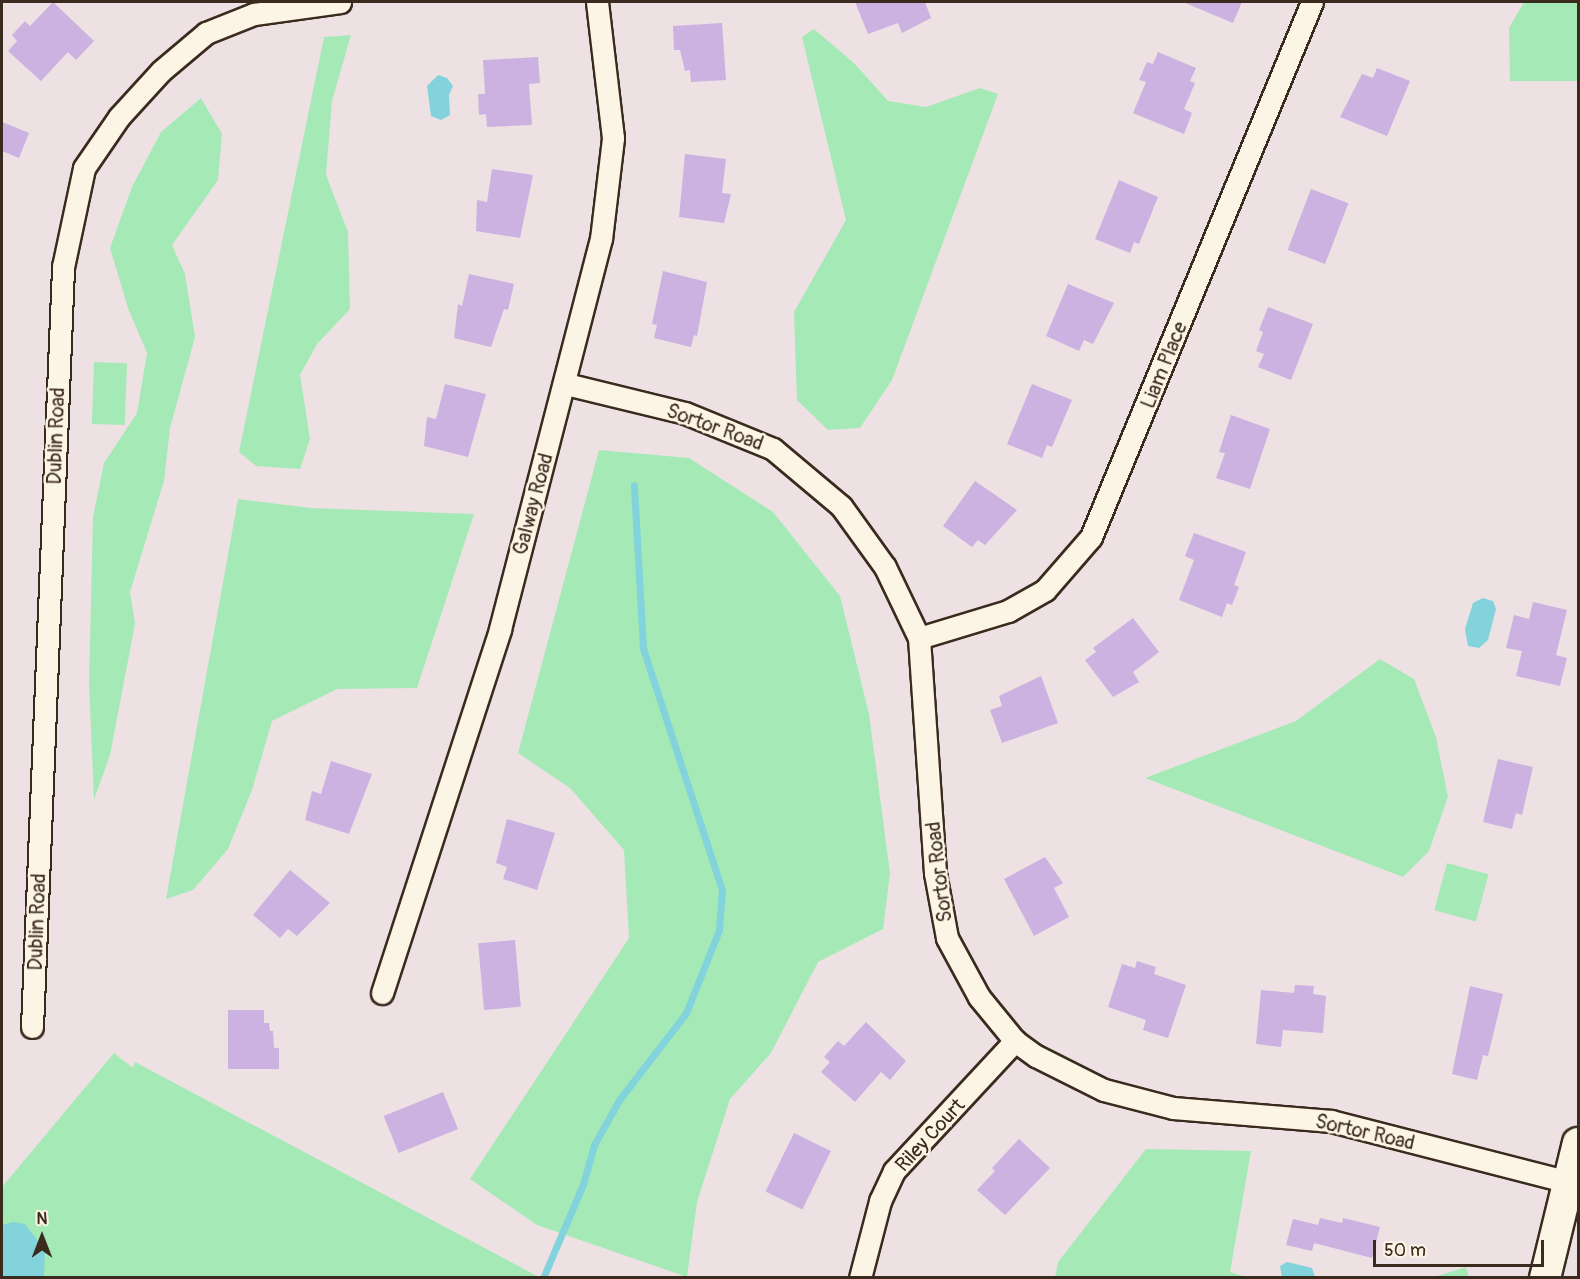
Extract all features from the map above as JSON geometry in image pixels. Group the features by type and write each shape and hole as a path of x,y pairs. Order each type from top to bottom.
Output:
{"street":[{"name":"Dublin Road","path":"32,1027 63,267 84,168 119,117 147,86 207,33 254,14 340,2"},
{"name":"Galway Road","path":"382,993 500,629 566,384 576,325 601,239 614,138 597,2"},
{"name":"Liam Place","path":"919,638 1008,611 1045,590 1091,537 1312,2"},
{"name":"Sortor Road","path":"566,384 685,413 773,449 841,506 885,567 919,638 935,873 947,938 980,997 1015,1041 1036,1056 1104,1090 1161,1105 1331,1121 1568,1182"},
{"name":"Riley Court","path":"860,1278 880,1201 894,1172 1015,1041"},
{"path":"1545,1278 1578,1143"}],"green space":[{"path":"1524,2 1578,2 1578,81 1510,81 1509,28"},
{"path":"814,29 855,64 888,101 926,107 980,88 998,94 892,380 860,428 828,430 797,400 794,312 846,220 802,37"},
{"path":"351,35 332,101 326,175 348,232 350,309 317,344 300,375 310,439 300,469 256,466 239,452 324,37"},
{"path":"201,98 222,134 218,180 172,245 185,274 195,337 170,428 164,481 130,592 135,624 110,755 94,800 89,683 93,517 104,463 137,413 147,353 128,308 110,248 132,187 161,132"},
{"path":"94,362 127,363 125,425 92,424"},
{"path":"599,450 689,458 773,512 840,596 869,714 890,873 883,929 818,962 771,1053 730,1099 697,1202 687,1277 537,1225 470,1179 629,938 624,850 570,788 518,753"},
{"path":"238,499 311,508 474,514 417,688 337,689 272,721 252,790 228,849 193,890 166,899"},
{"path":"1380,659 1414,679 1436,737 1448,797 1429,851 1403,877 1145,778 1296,721"},
{"path":"1447,863 1489,874 1476,921 1434,910"},
{"path":"114,1053 133,1068 135,1062 539,1277 2,1278 2,1187"},
{"path":"1146,1149 1251,1151 1230,1272 1247,1277 1055,1277 1058,1262"},
{"path":"1466,1267 1469,1277 1434,1277"}],"water":[{"path":"438,75 447,78 453,86 449,95 450,115 441,120 431,116 427,86"},
{"path":"1483,598 1493,601 1496,609 1488,640 1479,648 1468,646 1465,629 1473,603"},
{"path":"13,1222 25,1224 45,1250 44,1277 2,1277 2,1225"},
{"path":"1287,1262 1312,1268 1315,1277 1282,1277 1280,1266"}],"building":[{"path":"53,2 94,41 76,60 68,52 41,81 8,51 17,41 12,35 25,21 30,26"},
{"path":"855,2 925,2 931,18 902,33 898,23 868,34"},
{"path":"1183,2 1242,2 1233,23"},
{"path":"722,23 726,80 691,82 690,70 685,71 680,50 674,50 673,26"},
{"path":"1158,52 1196,68 1190,81 1195,83 1184,109 1192,113 1184,134 1133,113 1146,82 1139,80 1147,62 1153,64"},
{"path":"538,57 540,83 529,84 532,125 487,127 486,114 479,115 478,94 485,94 483,60"},
{"path":"1377,68 1410,81 1387,136 1340,117 1362,74 1373,78"},
{"path":"2,122 29,133 19,158 2,151"},
{"path":"685,154 726,159 722,193 731,194 724,223 679,217"},
{"path":"492,169 533,175 520,238 476,231 477,200 487,202"},
{"path":"1119,180 1158,197 1139,244 1134,242 1130,253 1095,239"},
{"path":"1311,189 1348,203 1325,264 1288,250"},
{"path":"663,271 707,282 697,336 694,335 691,347 654,338 657,325 652,324"},
{"path":"469,274 514,284 508,310 504,309 491,347 454,338 458,304 462,306"},
{"path":"1068,284 1114,303 1093,344 1084,340 1079,351 1046,336"},
{"path":"1268,307 1313,324 1291,380 1258,367 1264,354 1256,351 1263,332 1259,330"},
{"path":"445,384 486,394 468,457 424,446 427,417 436,419"},
{"path":"1032,384 1072,400 1052,447 1047,445 1042,458 1007,444"},
{"path":"1231,415 1270,429 1250,489 1216,478 1225,453 1219,452"},
{"path":"975,481 1017,510 985,545 978,540 972,547 943,526"},
{"path":"1194,533 1246,552 1234,585 1239,587 1232,605 1227,603 1222,617 1179,600 1194,560 1185,556"},
{"path":"1533,602 1567,610 1556,655 1567,658 1560,686 1516,676 1522,651 1506,648 1514,615 1529,619"},
{"path":"1133,618 1159,652 1133,672 1139,682 1113,697 1085,660 1096,652 1093,648"},
{"path":"1041,676 1058,723 1002,743 990,710 1002,706 999,696"},
{"path":"1498,759 1533,767 1522,815 1516,813 1512,829 1483,822"},
{"path":"331,761 372,774 349,834 305,820 312,791 321,794"},
{"path":"507,819 555,833 537,890 503,879 507,867 496,863"},
{"path":"1045,857 1063,883 1054,888 1069,917 1034,936 1004,879"},
{"path":"290,870 330,903 297,936 288,929 280,938 253,915"},
{"path":"515,940 521,1007 484,1010 478,943"},
{"path":"1137,961 1156,967 1154,974 1186,985 1168,1038 1143,1030 1146,1020 1108,1007 1122,964 1135,968"},
{"path":"1295,985 1314,986 1313,994 1326,996 1323,1033 1283,1030 1281,1047 1256,1044 1261,990 1294,993"},
{"path":"1470,986 1503,994 1488,1056 1483,1055 1477,1080 1452,1074"},
{"path":"228,1010 264,1010 264,1023 269,1023 270,1031 273,1031 274,1048 279,1048 279,1069 228,1069"},
{"path":"866,1022 906,1061 890,1080 881,1072 855,1102 821,1072 830,1062 824,1057 838,1041 844,1046"},
{"path":"443,1092 458,1129 399,1153 384,1116"},
{"path":"794,1133 831,1151 802,1209 766,1191"},
{"path":"1019,1139 1050,1168 1005,1215 977,1190 995,1171 992,1168"},
{"path":"1320,1218 1342,1223 1343,1218 1380,1227 1372,1258 1314,1243 1312,1251 1286,1245 1293,1219 1318,1225"}],"waterway":[{"path":"543,1278 583,1184 594,1145 619,1100 686,1013 719,930 722,890 643,648 634,485"}]}
